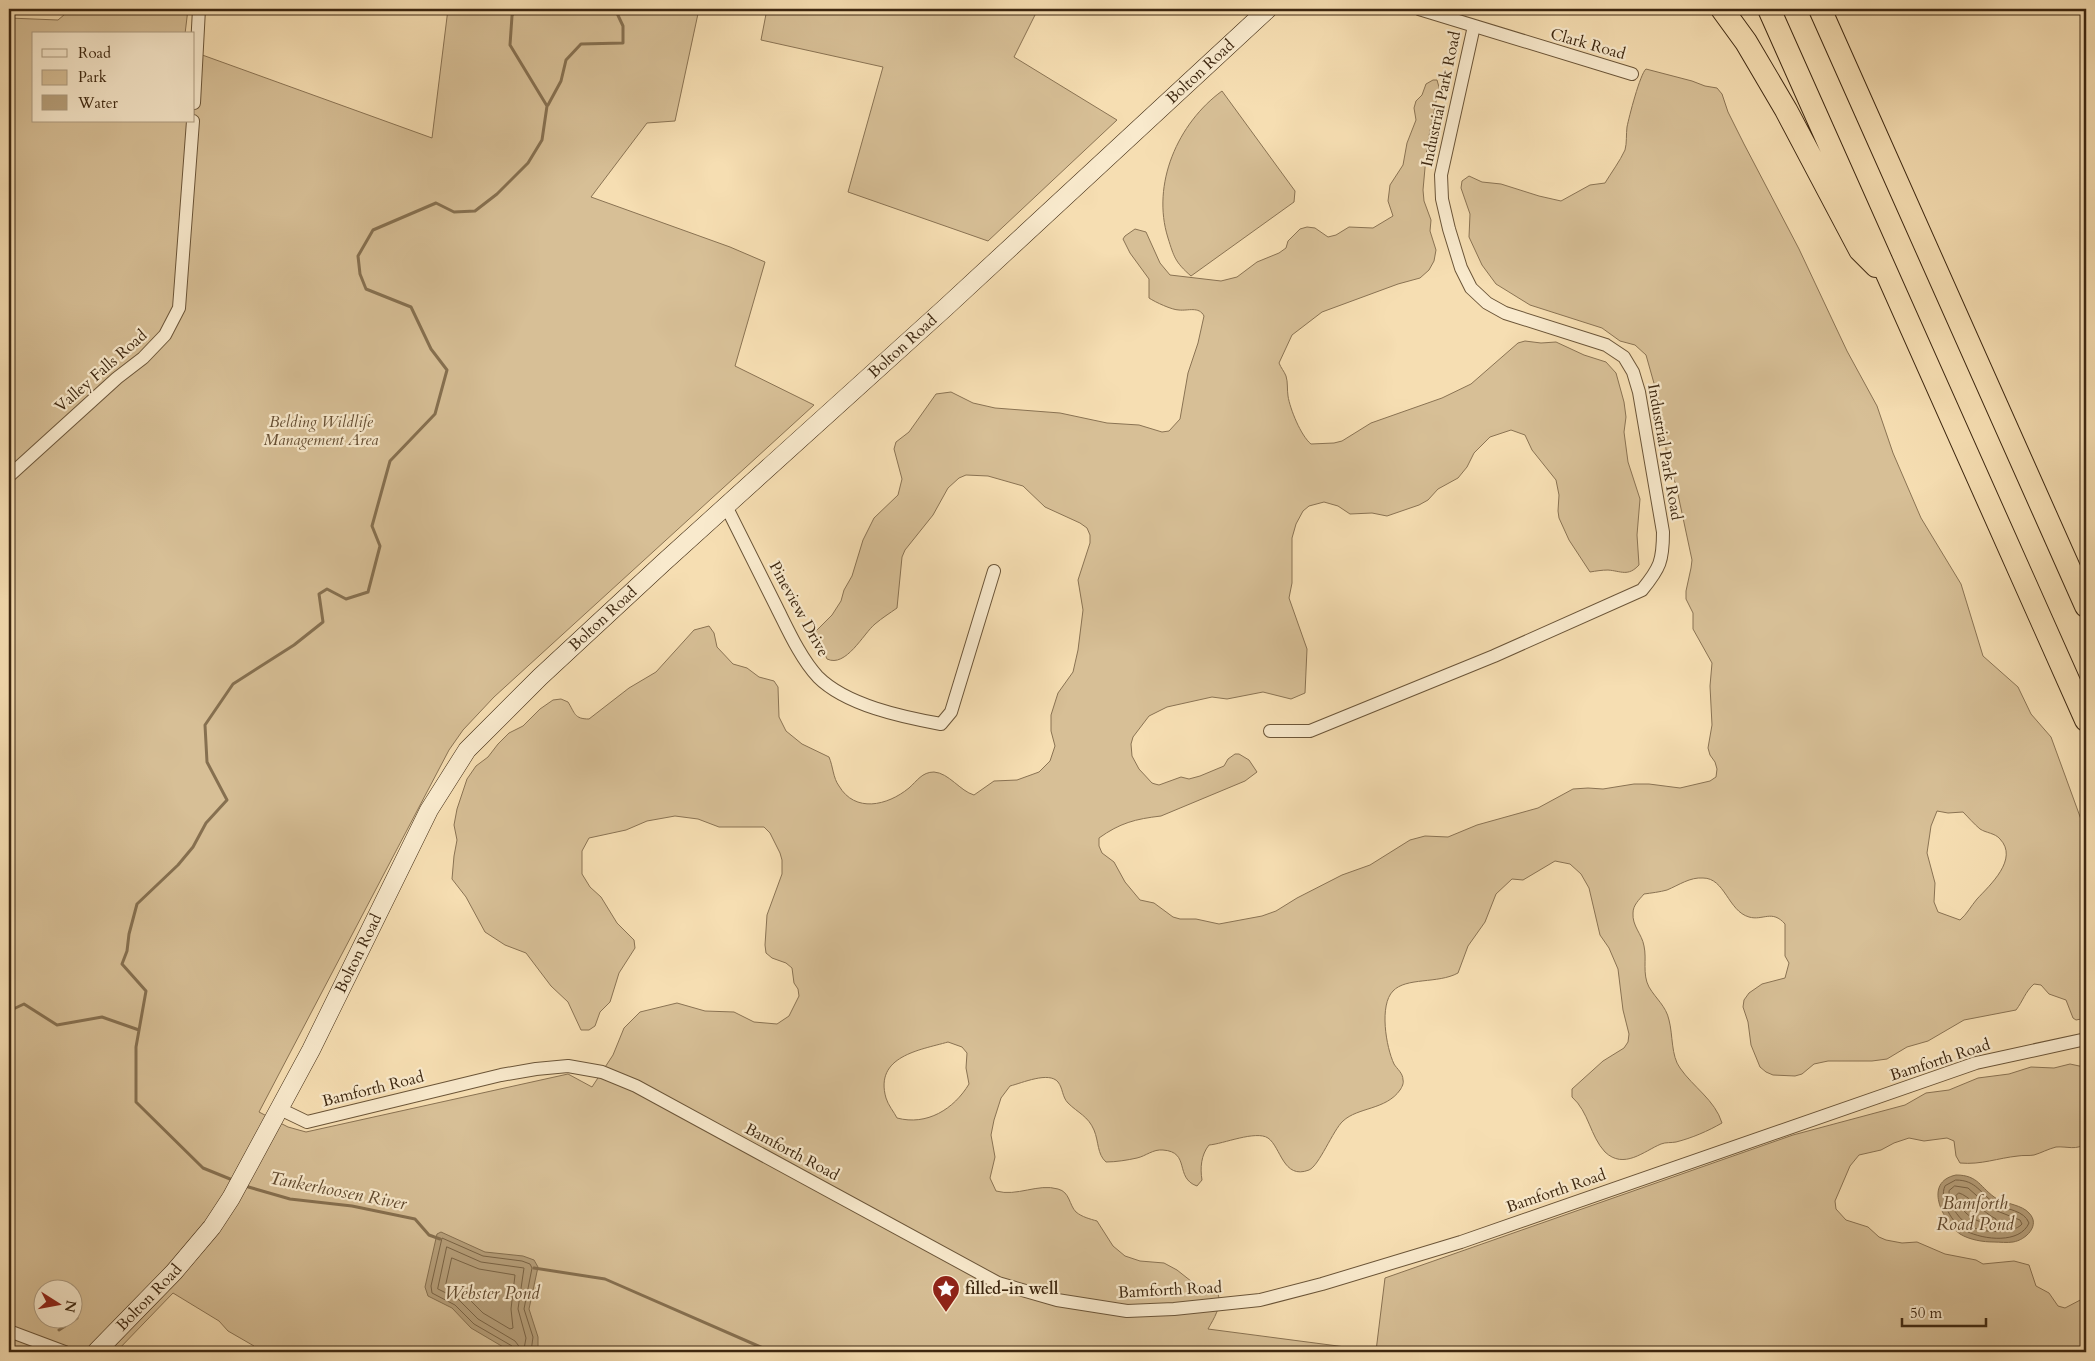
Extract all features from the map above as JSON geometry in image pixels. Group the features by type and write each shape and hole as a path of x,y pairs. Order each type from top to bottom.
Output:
{"highway":[{"path":"1722,9 1746,42 1786,110 1860,250 1890,279"},
{"path":"1768,9 2086,720"},
{"path":"1820,9 2086,606"}],"street":[{"path":"195,84 199,9"},
{"name":"Bolton Road","path":"96,1352 174,1272 212,1227 231,1198 316,1042 429,810 467,750 540,677 945,308 1268,9"},
{"name":"Clark Road","path":"1419,9 1632,74"},
{"name":"Industrial Park Road","path":"1270,731 1310,731 1494,656 1642,590 1656,572 1663,553 1662,532 1639,392 1633,372 1624,357 1606,345 1506,314 1487,303 1471,288 1461,268 1442,199 1441,175 1474,26"},
{"name":"Valley Falls Road","path":"9,476 110,385 143,358 165,336 178,308 192,122"},
{"name":"Pineview Drive","path":"726,506 794,641 818,676 837,691 860,703 924,721 941,724 951,712 994,571"},
{"name":"Bamforth Road","path":"280,1109 307,1122 501,1074 568,1066 602,1072 636,1086 998,1283 1057,1300 1127,1312 1260,1300 1322,1284 1461,1242 1976,1064 2086,1039"},
{"path":"9,1331 65,1352"}],"green space":[{"name":"Belding Wildlife Management Area","path":"71,9 188,9 185,32 32,32 32,122 195,122 195,52 432,138 448,9 699,9 675,121 647,123 591,197 730,247 765,262 735,366 814,405 494,697 463,730 449,750 259,1112 288,1127 306,1132 568,1074 592,1087 613,1055 624,1028 640,1012 677,1003 705,1011 734,1012 754,1022 777,1024 789,1016 799,996 798,989 794,983 792,968 766,953 767,915 782,874 782,860 770,833 764,827 719,827 698,819 675,816 647,821 626,830 589,838 582,851 582,874 590,887 601,897 617,923 634,940 635,948 619,973 610,1002 600,1012 595,1026 589,1030 581,1030 568,1002 551,986 526,953 505,945 485,932 466,897 452,879 457,840 454,825 467,779 476,766 488,757 509,733 523,726 540,709 553,700 561,699 568,702 578,717 589,719 629,688 656,672 694,630 709,626 714,633 717,647 733,664 747,668 759,677 774,681 778,687 779,717 786,731 802,744 829,757 837,783 846,795 854,800 872,804 891,799 909,788 923,775 930,772 945,775 964,790 974,795 994,781 1017,780 1039,772 1050,761 1055,746 1051,731 1051,715 1058,693 1073,672 1078,650 1083,610 1078,580 1090,543 1090,535 1087,528 1080,523 1045,507 1023,486 988,476 966,475 959,478 948,488 933,515 905,550 902,557 897,608 875,624 854,649 841,659 827,659 822,648 814,640 815,632 832,615 841,601 844,590 852,576 863,540 874,518 898,495 902,479 894,449 896,442 909,432 936,394 951,392 973,403 995,408 1060,413 1107,423 1139,425 1162,432 1169,431 1180,419 1188,373 1198,343 1204,316 1196,310 1176,310 1149,298 1149,279 1130,253 1123,239 1125,236 1135,229 1146,232 1160,263 1170,275 1221,281 1237,277 1257,262 1279,253 1286,248 1288,241 1300,229 1307,227 1315,228 1328,237 1336,235 1349,227 1373,228 1393,216 1388,201 1390,185 1403,165 1407,143 1416,120 1414,108 1416,101 1422,95 1426,84 1433,80 1437,80 1439,87 1427,146 1423,190 1424,201 1431,220 1430,231 1436,250 1434,261 1429,270 1420,278 1398,284 1322,312 1292,335 1279,363 1286,376 1289,401 1296,422 1303,435 1311,444 1342,441 1371,423 1442,398 1471,384 1518,343 1525,341 1556,342 1584,355 1606,362 1616,373 1624,402 1626,417 1624,432 1628,462 1640,499 1637,535 1639,565 1628,572 1601,570 1590,572 1569,540 1559,518 1559,495 1556,480 1532,450 1525,435 1511,430 1490,437 1474,453 1467,467 1458,478 1438,489 1428,500 1419,505 1387,516 1372,513 1350,514 1338,506 1324,502 1309,506 1303,511 1296,524 1292,538 1292,583 1289,598 1307,649 1305,693 1291,699 1263,692 1227,699 1212,697 1167,707 1149,716 1133,737 1131,744 1132,756 1139,769 1152,783 1159,785 1181,777 1189,779 1200,776 1224,766 1228,759 1235,754 1239,754 1249,760 1257,772 1245,781 1161,816 1135,820 1121,825 1099,838 1099,846 1102,853 1114,862 1125,882 1140,900 1154,903 1173,917 1180,919 1196,919 1219,924 1262,916 1276,911 1342,875 1370,865 1410,840 1425,836 1448,837 1477,825 1538,808 1573,789 1603,789 1634,784 1680,788 1710,781 1716,777 1717,769 1708,748 1712,725 1710,686 1712,663 1693,629 1693,613 1686,599 1692,560 1676,485 1668,463 1659,401 1646,355 1635,345 1620,341 1602,328 1530,305 1496,284 1482,265 1469,237 1470,214 1461,188 1462,181 1469,176 1482,182 1501,184 1561,201 1590,185 1605,183 1625,150 1630,114 1638,87 1646,69 1717,88 1722,94 1728,112 1799,249 1847,351 1877,406 1893,453 1921,518 1961,584 1983,656 2018,687 2031,714 2051,737 2086,833 2086,1018 2076,1020 2073,1018 2066,1000 2049,994 2041,985 2034,984 2028,990 2016,1010 1964,1020 1928,1041 1907,1047 1887,1059 1828,1061 1814,1064 1802,1074 1795,1076 1773,1075 1760,1067 1751,1045 1748,1022 1743,1007 1744,1000 1749,993 1762,984 1785,978 1789,963 1785,956 1785,924 1772,916 1754,918 1742,914 1717,883 1710,879 1698,878 1689,880 1667,890 1644,894 1634,908 1633,918 1644,946 1647,982 1668,1015 1677,1063 1685,1075 1714,1107 1722,1123 1688,1138 1676,1142 1663,1143 1634,1157 1619,1159 1612,1157 1600,1146 1578,1103 1572,1097 1572,1089 1603,1061 1624,1048 1628,1042 1629,1034 1623,1010 1618,969 1609,948 1600,935 1589,888 1581,874 1570,864 1555,861 1523,880 1512,879 1496,894 1485,922 1468,946 1458,973 1406,984 1393,991 1386,1006 1386,1037 1391,1057 1403,1078 1402,1086 1387,1101 1349,1116 1343,1121 1317,1162 1309,1170 1300,1172 1288,1167 1272,1142 1263,1136 1239,1138 1209,1145 1204,1153 1202,1162 1202,1180 1197,1186 1186,1177 1180,1160 1172,1152 1159,1150 1137,1158 1106,1162 1101,1155 1096,1134 1089,1121 1066,1101 1058,1082 1054,1079 1042,1078 1010,1086 1001,1098 991,1135 995,1157 990,1178 996,1191 1012,1192 1050,1188 1062,1191 1076,1212 1083,1217 1097,1221 1113,1246 1125,1256 1140,1261 1164,1263 1177,1270 1196,1285 1218,1293 1218,1308 1208,1329 1376,1351 1385,1278 1793,1135 1905,1105 1926,1093 1949,1090 1978,1078 2009,1074 2031,1067 2054,1068 2070,1064 2084,1067 2086,1070 2086,1143 2083,1145 2075,1148 2056,1147 2034,1155 1960,1163 1956,1156 1954,1141 1947,1138 1924,1141 1909,1138 1881,1150 1859,1155 1850,1166 1835,1201 1836,1209 1846,1220 1868,1227 1879,1237 1886,1240 1902,1243 1917,1242 1945,1254 1976,1260 1983,1264 2014,1261 2029,1265 2036,1286 2049,1293 2058,1306 2065,1308 2086,1297 2086,1352 260,1352 254,1346 228,1331 219,1321 173,1293 116,1352 9,1352 9,18 58,20","holes":["1937,811 1948,813 1963,812 1980,829 1998,837 2005,847 2006,855 2004,863 1995,879 1960,920 1938,912 1934,902 1935,883 1927,853 1931,826","948,1042 962,1047 967,1053 966,1068 969,1084 956,1101 939,1113 919,1120 897,1118 886,1098 884,1084 887,1073 893,1064 913,1052"]},
{"path":"767,9 1038,9 1014,57 1117,120 988,241 848,192 883,67 761,40"},
{"path":"1222,91 1295,191 1294,202 1191,276 1176,259 1168,238 1163,197 1166,176 1172,156 1181,137 1206,104"}],"water":[{"name":"Bamforth Road Pond","path":"1956,1175 1970,1177 1997,1199 2026,1210 2033,1222 2033,1227 2027,1235 2013,1242 1990,1242 1968,1238 1960,1234 1953,1228 1942,1211 1938,1193 1940,1185 1946,1179"},
{"name":"Webster Pond","path":"441,1232 485,1252 523,1256 534,1260 538,1267 529,1309 538,1337 538,1348 535,1352 510,1351 471,1328 452,1308 428,1296 425,1287 437,1234"}],"waterway":[{"name":"Tankerhoosen River","path":"235,1181 203,1168 136,1102 136,1047 146,991 122,964 127,951 129,934 137,904 178,865 193,847 206,823 227,800 207,762 205,725 233,684 294,645 323,622 319,594 327,589 346,599 368,592 380,546 372,526 390,461 435,414 447,370 431,349 411,307 366,289 360,274 358,256 373,230 436,203 454,212 475,211 497,194 528,163 542,140 547,106 510,45 512,16 515,9"},
{"name":"Tankerhoosen River","path":"548,105 561,81 566,60 581,44 623,43 623,26 615,9"},
{"path":"9,1011 24,1004 57,1025 102,1017 139,1030"},
{"name":"Tankerhoosen River","path":"245,1186 290,1199 352,1206 415,1219 429,1235 440,1239"},
{"name":"Tankerhoosen River","path":"534,1268 605,1279 772,1352"}],"place":[{"name":"filled-in well","path":"946,1313"}]}
